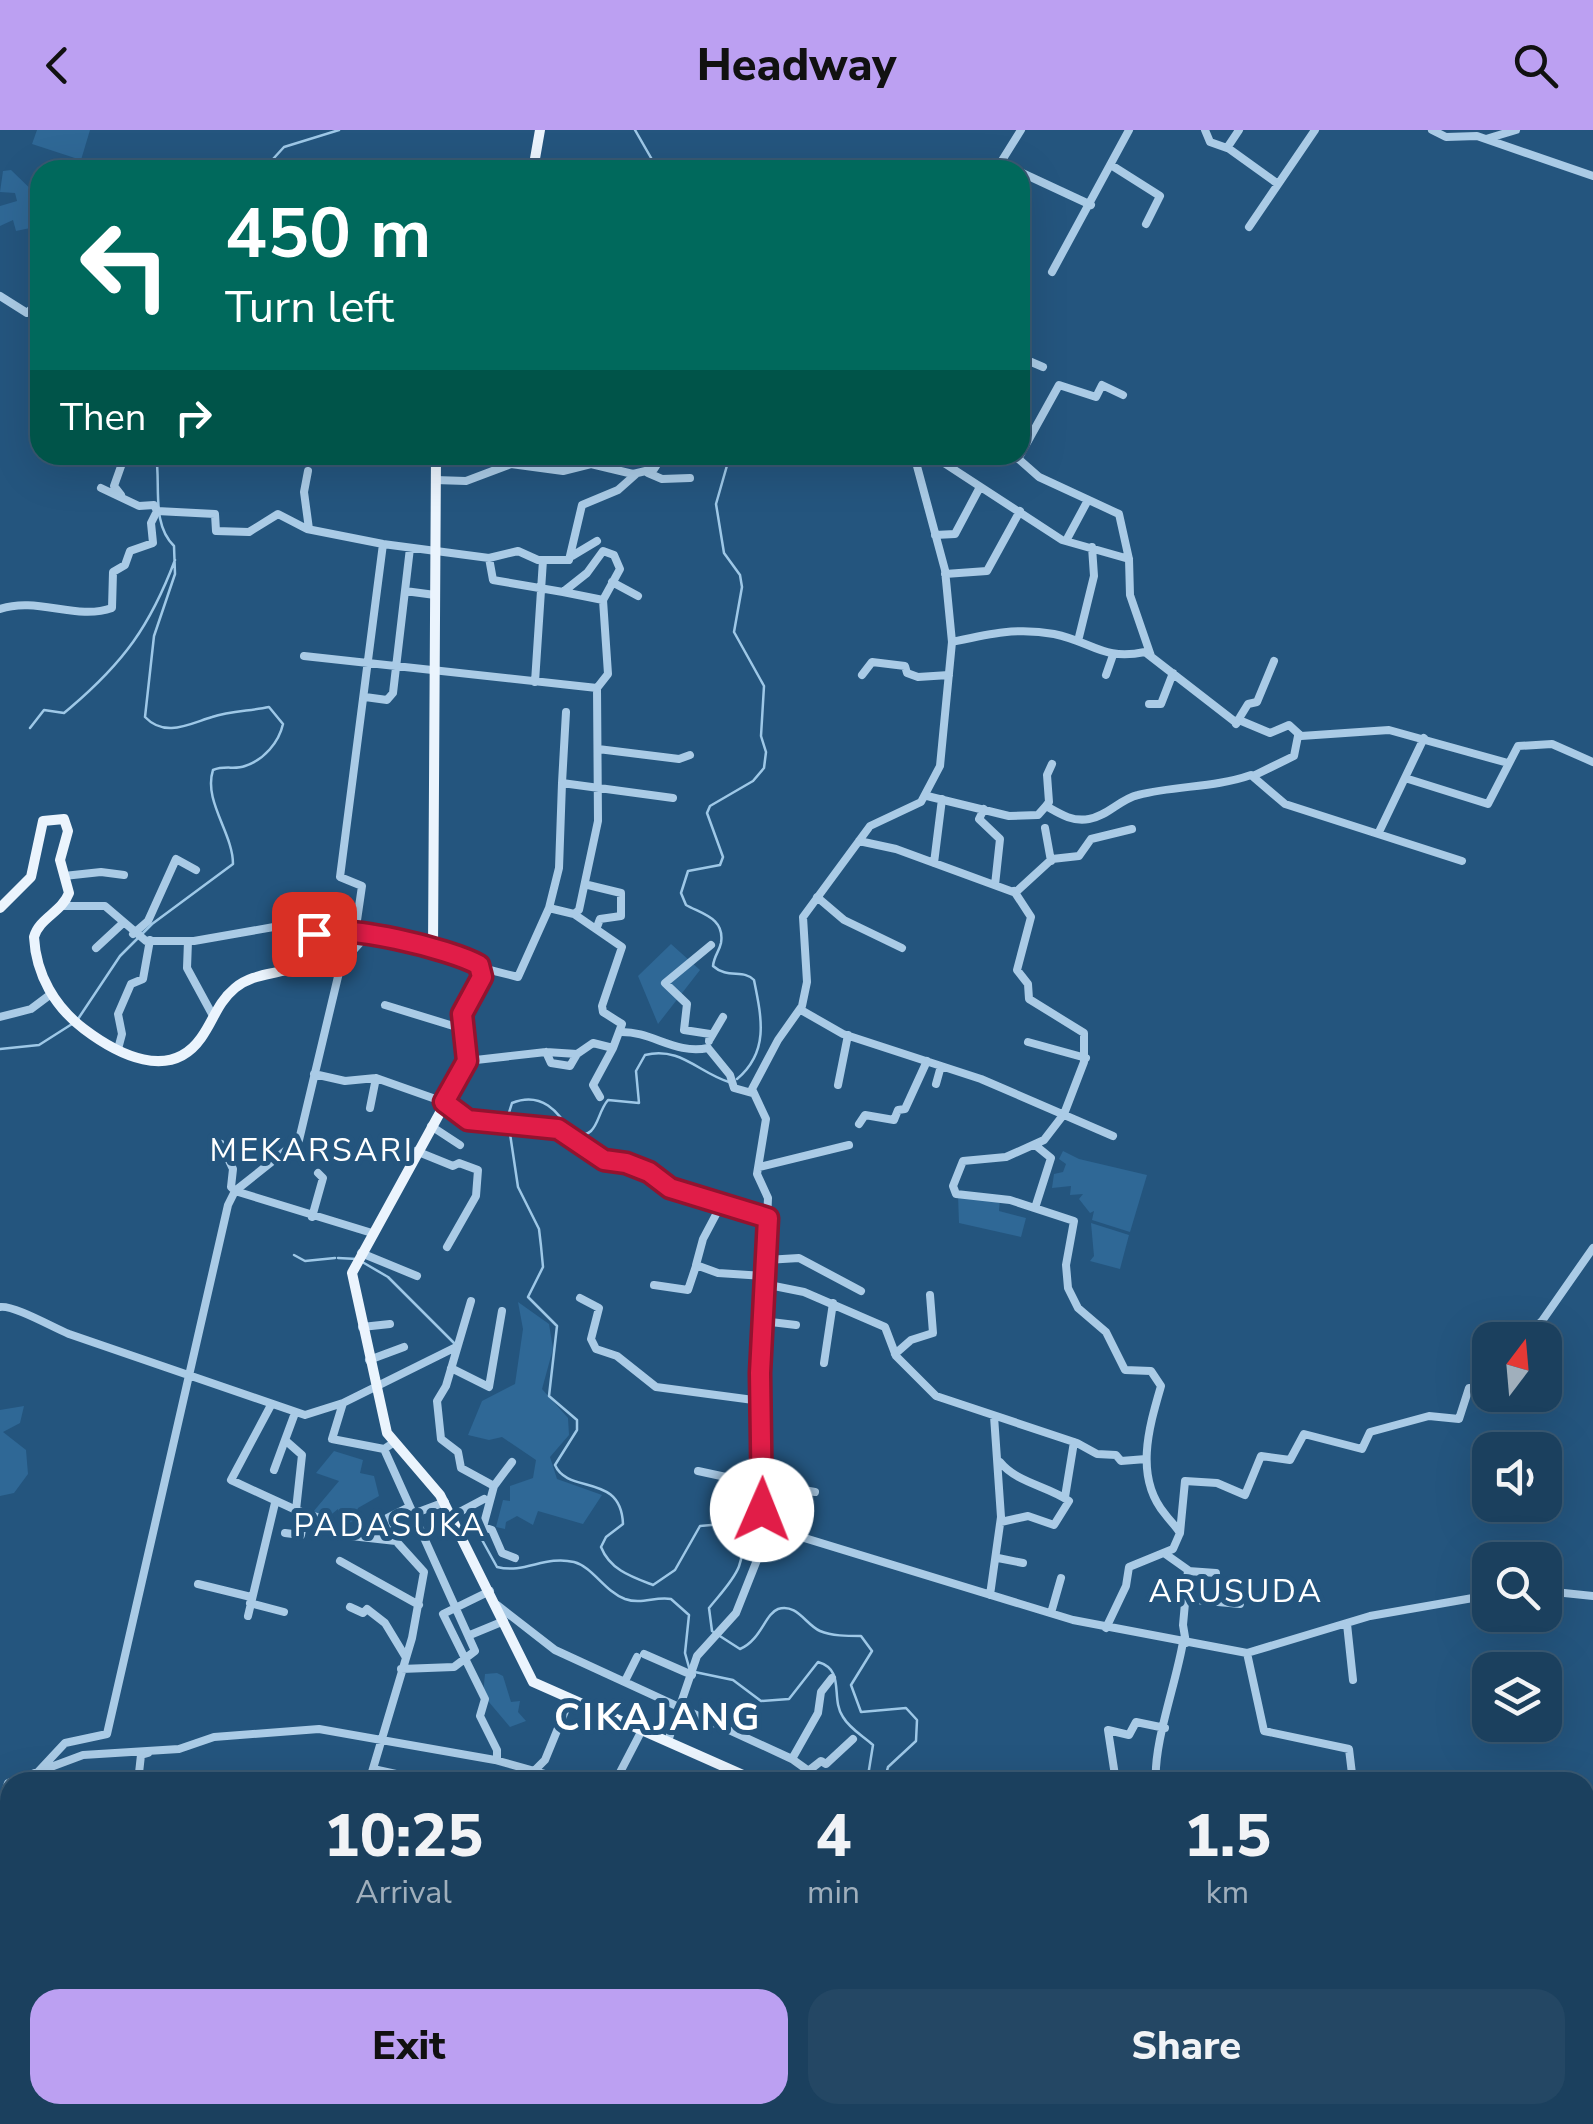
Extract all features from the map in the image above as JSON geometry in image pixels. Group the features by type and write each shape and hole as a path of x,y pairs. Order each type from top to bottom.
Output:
{"main road":[{"path":"535,160 540,130"},
{"path":"433,949 435,465"},
{"path":"0,908 30,877 43,821 52,818 68,824 60,854 69,893 62,906 37,927 34,937 50,994 82,1027 151,1063 168,1060 200,1040 212,1014 248,979 286,970 306,942 325,929 433,949 482,968 480,983 462,1014 467,1061 359,1257 352,1279 388,1446 445,1502 533,1682 737,1772"}],"street":[{"path":"1002,160 1021,130"},
{"path":"1052,272 1129,130"},
{"path":"1206,130 1211,143 1228,148 1278,184"},
{"path":"1228,148 1239,130"},
{"path":"1249,227 1315,130"},
{"path":"1432,130 1446,137 1466,134 1486,139 1593,176"},
{"path":"1486,139 1516,130"},
{"path":"1111,165 1160,196 1146,224"},
{"path":"1030,177 1091,205"},
{"path":"0,296 27,313 30,310"},
{"path":"1030,360 1042,367"},
{"path":"1030,434 1059,385 1083,396 1096,397 1101,385 1123,395"},
{"path":"121,465 114,486 128,501"},
{"path":"434,480 466,481 508,465"},
{"path":"518,465 562,471 587,465"},
{"path":"597,465 662,479 690,478"},
{"path":"572,556 582,504 618,490 640,472 658,465"},
{"path":"668,1741 697,1656 736,1613 756,1566 762,1525 762,1321 768,1198 759,1167 767,1127 752,1093 778,1040 801,1010 807,974 800,922 877,819 900,813 927,796 944,746 952,642 945,574 916,465"},
{"path":"947,465 1062,540 1129,559"},
{"path":"1025,465 1039,477 1119,514 1129,559 1130,595 1151,656 1234,721 1268,732 1291,726 1298,736 1294,756 1253,776 1212,787 1198,785 1138,795 1090,819 1070,819 1046,806"},
{"path":"308,471 304,492 309,529"},
{"path":"935,534 955,534 980,487"},
{"path":"101,488 139,506 152,504 161,511 216,514 216,530 249,532 278,514 309,529 382,544 489,558 518,550 543,560 572,556 598,542"},
{"path":"1067,539 1088,500"},
{"path":"0,609 35,605 86,614 112,608 113,572 126,566 130,550 153,543 151,522 161,511"},
{"path":"945,574 988,572 1020,511"},
{"path":"38,1772 65,1743 107,1734 228,1204 236,1191 299,1140 341,964 361,935 362,886 340,877 366,697 382,544"},
{"path":"1078,641 1094,576 1092,547"},
{"path":"366,697 392,696 410,548"},
{"path":"304,656 597,688 605,683 608,674 603,600 620,566 606,551 563,592"},
{"path":"489,558 493,580 603,600"},
{"path":"535,682 543,560"},
{"path":"612,582 638,596"},
{"path":"405,590 435,595"},
{"path":"952,642 1012,629 1078,641 1113,656 1151,656"},
{"path":"1106,675 1113,656"},
{"path":"1238,720 1248,704 1256,702 1274,661"},
{"path":"862,675 872,662 906,666 908,672 918,677 949,675"},
{"path":"1149,704 1160,704 1174,673"},
{"path":"574,914 588,885 598,788 597,688"},
{"path":"482,968 518,977 549,908 559,868 566,712"},
{"path":"1298,736 1385,730 1508,763"},
{"path":"1379,832 1424,738"},
{"path":"1405,778 1488,804 1518,746 1550,744 1593,762"},
{"path":"598,750 679,759 690,755"},
{"path":"927,796 1011,816 1038,815 1050,802 1047,774 1052,764"},
{"path":"1253,776 1286,804 1462,860"},
{"path":"562,783 673,798"},
{"path":"934,863 942,800"},
{"path":"984,809 979,819 1000,839 995,885"},
{"path":"1045,828 1051,860"},
{"path":"1015,892 1051,860 1078,856 1092,839 1132,829"},
{"path":"860,842 1015,892 1031,917 1017,970 1028,984 1028,999 1084,1032 1086,1058 1064,1114 1035,1145 1006,1157 967,1159 956,1171 953,1186 958,1194 1035,1208 1074,1221 1071,1256 1066,1265 1068,1288 1076,1304 1108,1334 1125,1370 1150,1371 1160,1384 1151,1410 1146,1476 1163,1512 1180,1533"},
{"path":"118,1049 122,1036 118,1014 131,984 143,979 140,938 174,860 196,870"},
{"path":"64,876 101,872 124,876"},
{"path":"588,885 621,893 621,916 600,919 597,927"},
{"path":"817,897 844,920 902,948"},
{"path":"62,906 105,906 140,938 188,941 285,925 325,929"},
{"path":"549,908 574,914 622,947 602,1006 604,1012 621,1022 607,1067 593,1086 600,1096"},
{"path":"96,948 123,923"},
{"path":"188,941 187,968 212,1014"},
{"path":"711,944 665,983 686,1004 684,1030 710,1034 708,1044 736,1090 752,1093"},
{"path":"0,1017 31,1009 50,994"},
{"path":"385,1005 463,1028"},
{"path":"801,1010 848,1036 941,1066 1112,1136"},
{"path":"620,1032 635,1032 686,1052 708,1044 722,1017"},
{"path":"838,1085 848,1036"},
{"path":"1028,1042 1086,1058"},
{"path":"467,1061 546,1052 576,1054 593,1043 613,1048"},
{"path":"859,1124 865,1114 894,1120 898,1110 905,1110 927,1061"},
{"path":"936,1084 941,1066"},
{"path":"314,1074 346,1081 376,1078 444,1102 468,1120 560,1130 604,1160 649,1172 669,1187 722,1206 768,1218"},
{"path":"370,1108 376,1078"},
{"path":"431,1126 460,1145"},
{"path":"220,1144 233,1170 231,1188 236,1191 372,1233"},
{"path":"759,1167 849,1145"},
{"path":"1035,1145 1052,1158 1035,1208"},
{"path":"416,1151 453,1166 459,1163 478,1170 476,1196 447,1247"},
{"path":"312,1217 323,1178 318,1173"},
{"path":"654,1285 688,1290 702,1242 722,1206"},
{"path":"1541,1322 1593,1248"},
{"path":"359,1257 417,1276"},
{"path":"766,1260 798,1258 861,1291"},
{"path":"696,1265 718,1273 764,1280 833,1303 851,1316 885,1327 895,1354 936,1396 1074,1442 1097,1454 1117,1455 1121,1461 1146,1459"},
{"path":"895,1354 911,1340 933,1333 930,1296"},
{"path":"580,1298 600,1308 591,1340 596,1349 616,1356 654,1386 761,1401"},
{"path":"471,1301 451,1368 436,1401 441,1438 458,1452 465,1473 494,1486"},
{"path":"824,1363 833,1303"},
{"path":"0,1307 15,1307 32,1320 188,1377 295,1413 315,1415 343,1403 356,1390 376,1388 454,1348"},
{"path":"451,1368 489,1387 502,1311"},
{"path":"762,1321 796,1325"},
{"path":"362,1327 390,1324"},
{"path":"369,1360 404,1348"},
{"path":"1106,1628 1130,1566 1175,1547 1186,1480 1217,1483 1245,1495 1261,1456 1290,1460 1304,1434 1362,1449 1370,1432 1429,1416 1459,1419 1472,1388"},
{"path":"343,1403 332,1438 388,1446 411,1511 458,1607 475,1653 447,1669 401,1669"},
{"path":"271,1404 230,1480 275,1503 325,1520 333,1534 396,1542"},
{"path":"274,1470 295,1413"},
{"path":"990,1595 1001,1522 994,1416"},
{"path":"284,1534 301,1535 302,1455 285,1440"},
{"path":"1001,1522 1028,1516 1055,1524 1068,1504 1065,1497 1074,1442"},
{"path":"512,1462 494,1486 482,1527 492,1530 502,1553 516,1558"},
{"path":"1000,1462 1010,1474 1065,1497"},
{"path":"698,1471 815,1492"},
{"path":"452,1516 484,1499"},
{"path":"372,1772 419,1605 422,1569 396,1542 388,1516 445,1502"},
{"path":"248,1616 275,1503"},
{"path":"762,1525 1106,1628 1247,1653 1347,1624 1472,1600"},
{"path":"1164,1553 1188,1571 1216,1573 1217,1602"},
{"path":"998,1558 1023,1563"},
{"path":"340,1561 419,1605"},
{"path":"422,1569 436,1561"},
{"path":"1156,1772 1155,1759 1185,1643 1188,1571"},
{"path":"1051,1613 1061,1578"},
{"path":"198,1584 284,1612"},
{"path":"490,1591 444,1616 485,1701 480,1716 497,1760"},
{"path":"1562,1593 1593,1596"},
{"path":"1185,1599 1240,1604"},
{"path":"496,1605 545,1644 792,1759 802,1772"},
{"path":"350,1608 363,1613 367,1609 384,1622 406,1656"},
{"path":"470,1635 504,1620"},
{"path":"1347,1624 1353,1680"},
{"path":"1247,1653 1264,1731 1349,1749 1352,1772"},
{"path":"625,1681 640,1656 693,1673"},
{"path":"792,1759 818,1714 821,1692 832,1678"},
{"path":"535,1770 546,1760 570,1699"},
{"path":"1114,1772 1108,1730 1129,1735 1136,1722 1165,1728"},
{"path":"39,1772 76,1757 179,1749 214,1737 319,1729 497,1760 542,1772"},
{"path":"620,1772 642,1730"},
{"path":"812,1772 821,1760 826,1764 853,1739"},
{"path":"139,1772 141,1756 153,1751"},
{"path":"373,1769 387,1772"}],"shaded area":[{"path":"37,130 90,130 81,160 32,144"},
{"path":"11,170 30,188 30,228 16,231 13,220 0,226 0,206 17,201 15,193 0,192 3,171"},
{"path":"671,944 700,970 658,1024 638,976"},
{"path":"1063,1151 1079,1159 1147,1175 1130,1232 1092,1220 1094,1211 1090,1213 1079,1199 1083,1194 1070,1195 1071,1186 1052,1188 1054,1174 1063,1172 1066,1164 1059,1159"},
{"path":"958,1195 1000,1199 999,1211 1026,1218 1021,1237 959,1223"},
{"path":"1091,1223 1129,1235 1120,1269 1090,1261 1094,1256"},
{"path":"518,1302 549,1324 553,1349 542,1389 568,1418 569,1435 550,1457 557,1479 602,1495 583,1524 538,1511 533,1525 517,1516 506,1522 505,1529 496,1527 503,1500 510,1501 510,1486 533,1478 536,1460 502,1437 489,1440 468,1435 482,1401 515,1384 523,1329"},
{"path":"24,1406 20,1423 3,1432 26,1450 28,1474 14,1493 0,1496 0,1410"},
{"path":"334,1451 363,1460 360,1473 374,1476 379,1496 358,1508 353,1521 341,1527 338,1509 327,1518 313,1512 339,1481 316,1473"},
{"path":"485,1674 503,1676 511,1702 520,1701 518,1712 526,1721 510,1727 483,1695"}],"waterway":[{"path":"272,160 284,147 339,130"},
{"path":"635,130 652,160"},
{"path":"78,1019 120,956 152,924 233,864 212,793 213,770 252,763 274,744 283,724 269,707 169,728 145,717 154,636 175,574 174,546 162,527 157,465"},
{"path":"727,465 716,504 724,553 740,575 742,587 734,632 764,686 761,736 766,752 764,768 753,781 710,806 707,813 723,857 720,865 688,871 681,893 686,905 711,918 719,928 721,943 713,966 754,980 761,1021 759,1046 737,1079"},
{"path":"30,728 44,710 64,713 120,658 145,624 175,560"},
{"path":"0,1049 39,1045 72,1024"},
{"path":"507,1119 512,1103 532,1100 555,1111 572,1135 588,1133 608,1100 639,1103 636,1071 645,1055 679,1057 729,1082"},
{"path":"509,1127 518,1187 539,1229 541,1246 543,1267 528,1297 557,1326 549,1396 577,1420 577,1430 555,1465 571,1480 604,1490 620,1508 623,1524 606,1537 601,1547 605,1555 623,1572 653,1585 675,1570 700,1526 723,1524 735,1530 742,1552 740,1562 731,1581 709,1608 712,1631 740,1649 753,1640 773,1612 785,1608 820,1631 861,1636 872,1651 851,1685 861,1712 906,1708 917,1720 916,1741 887,1772"},
{"path":"294,1255 305,1261 335,1258"},
{"path":"338,1258 357,1259"},
{"path":"364,1263 388,1277 454,1343"},
{"path":"482,1529 481,1538 497,1567 517,1568 564,1560 587,1569 625,1599 671,1599 689,1615 685,1653 690,1671 733,1680 761,1701 789,1699 818,1662 827,1666 835,1678 843,1717 873,1745 869,1772"}],"district":[{"name":"MEKARSARI","path":"312,1150"},
{"name":"PADASUKA","path":"390,1525"},
{"name":"ARUSUDA","path":"1236,1591"},
{"name":"CIKAJANG","path":"658,1717"}],"route":[{"path":"314,934 325,929 376,937 433,949 479,965 480,983 462,1014 467,1061 444,1102 466,1119 558,1129 585,1151 649,1172 670,1188 768,1218 760,1373 762,1510"}]}
